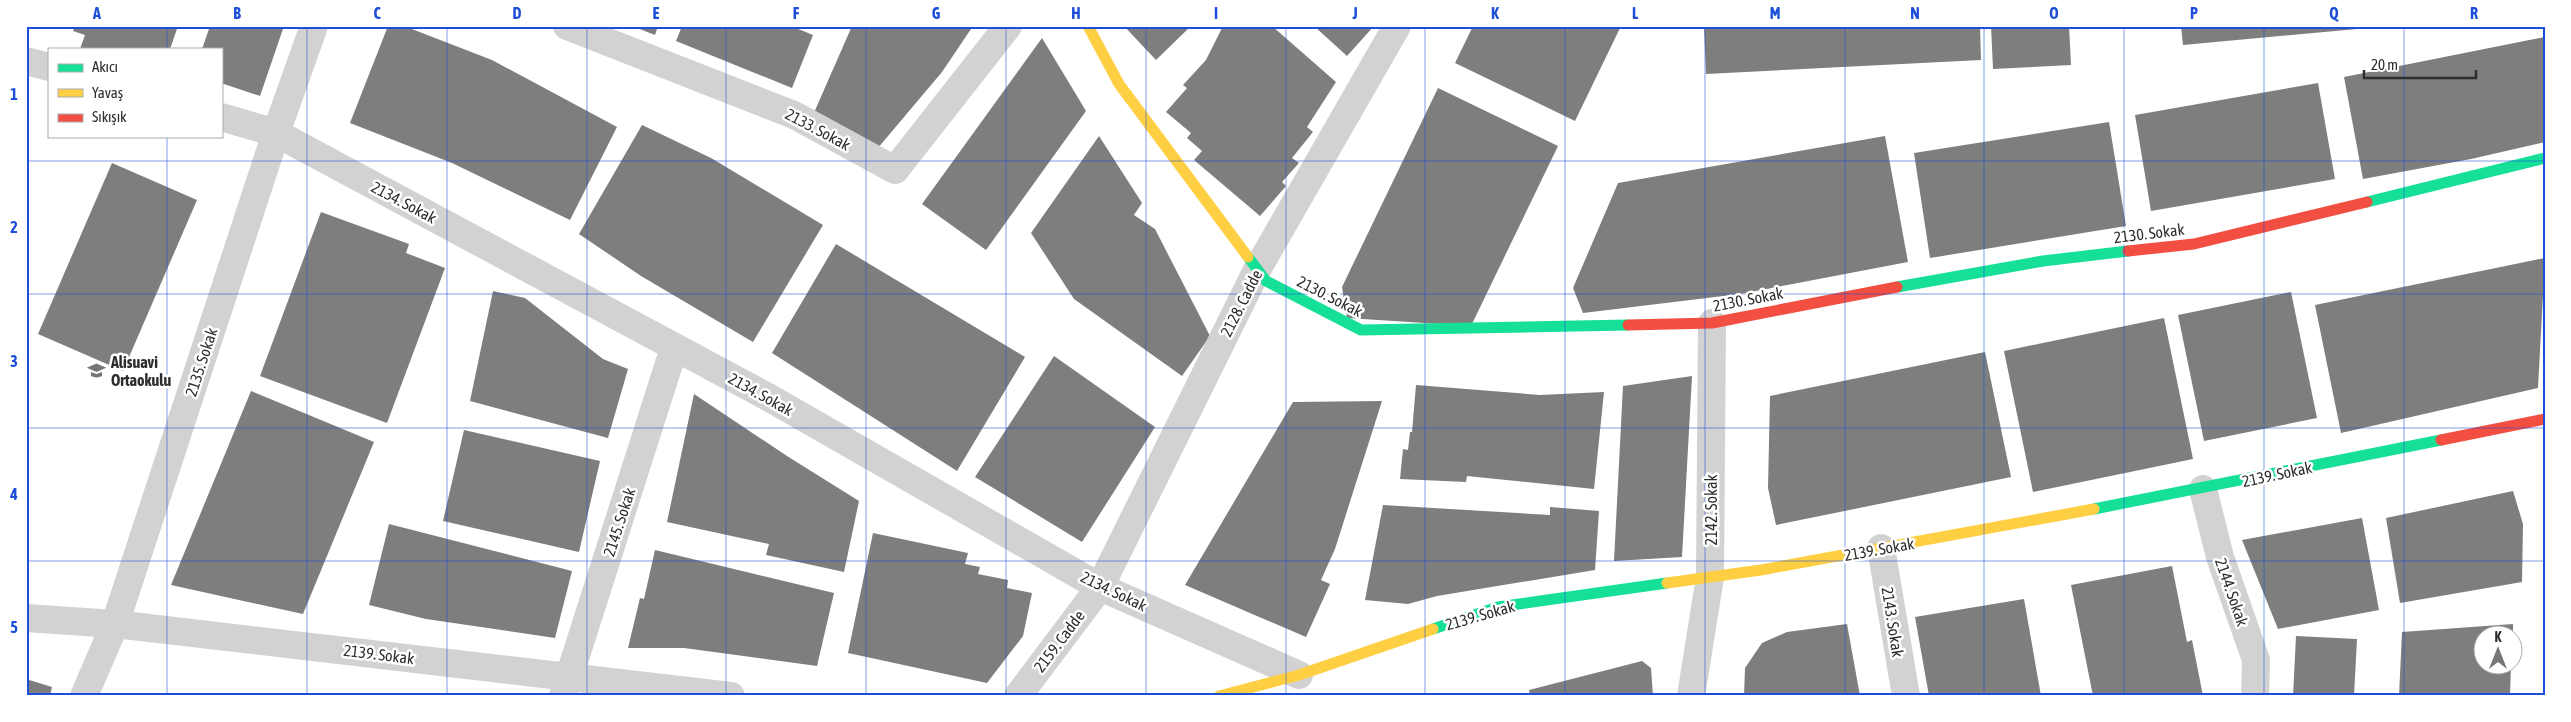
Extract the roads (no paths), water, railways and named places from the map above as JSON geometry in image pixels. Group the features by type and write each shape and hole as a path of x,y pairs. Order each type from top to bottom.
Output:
{"street":[{"name":"2135. Sokak","path":"84,696 115,624 276,133 314,26"},
{"name":"2133. Sokak","path":"567,26 794,115 894,170 1008,26"},
{"name":"2130. Sokak","path":"1088,26 1120,84 1189,180 1258,268 1266,281 1361,330 1712,322 1963,274 2043,261 2194,244 2545,158"},
{"name":"2128. Cadde","path":"1100,587 1258,268 1397,26"},
{"path":"26,61 48,67"},
{"name":"2134. Sokak","path":"222,117 276,133 766,396 1100,587 1299,675"},
{"name":"2142. Sokak","path":"1691,696 1710,577 1712,322"},
{"name":"2145. Sokak","path":"567,686 674,348"},
{"name":"2139. Sokak","path":"1219,696 1299,675 1498,607 1710,577 1881,548 2203,489 2545,419"},
{"name":"2144. Sokak","path":"2203,489 2220,557 2256,660 2255,696"},
{"name":"2143. Sokak","path":"1881,548 1906,696"},
{"name":"2159. Cadde","path":"1018,696 1100,587"},
{"name":"2139. Sokak","path":"26,618 115,624 567,686 731,696"}],"place":[{"name":"Alisuavi Ortaokulu","path":"97,371"}]}
